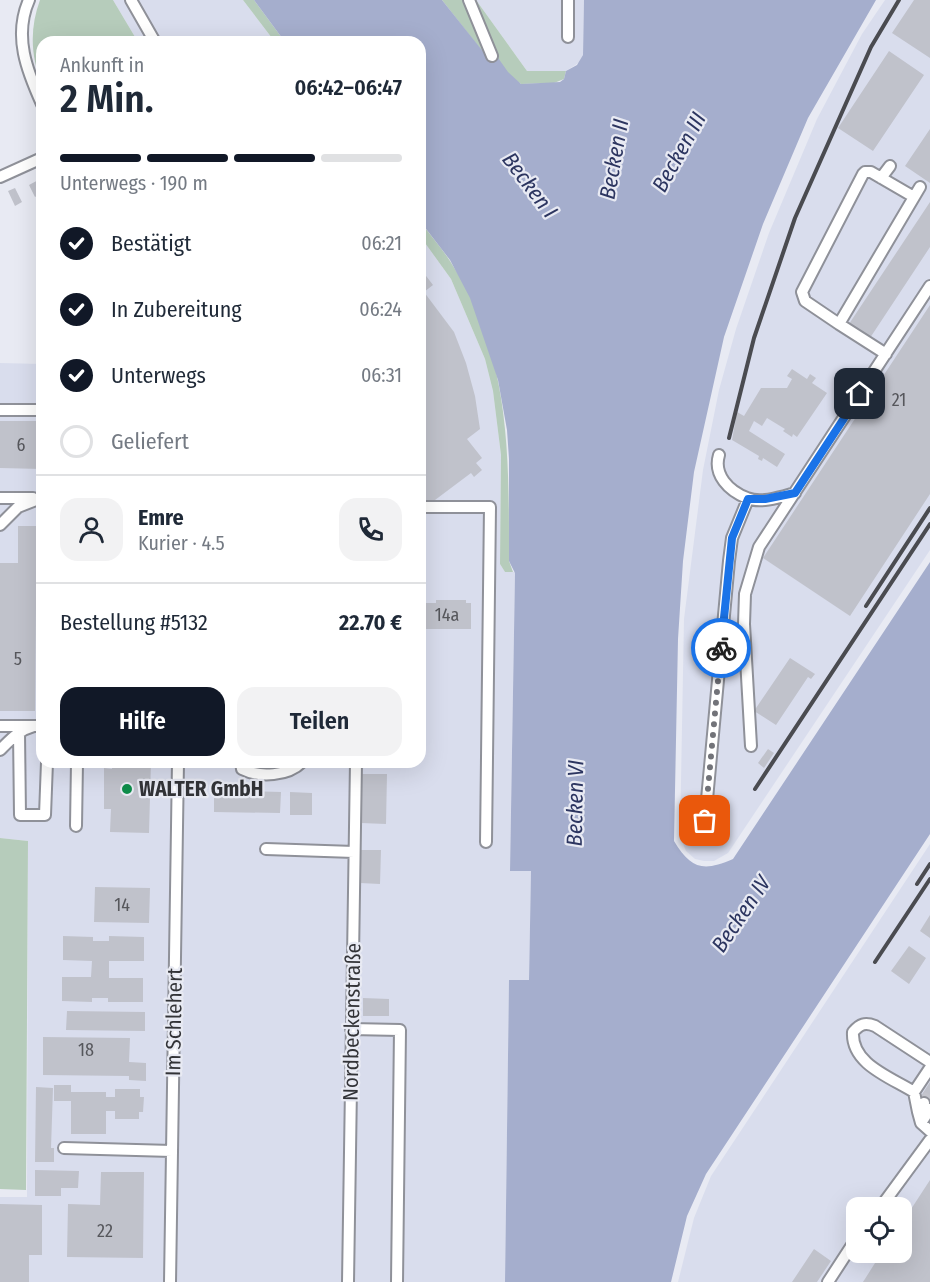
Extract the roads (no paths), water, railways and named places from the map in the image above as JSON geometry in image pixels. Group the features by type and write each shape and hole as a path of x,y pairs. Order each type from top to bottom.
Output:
{"street":[{"path":"29,0 22,33 24,58 36,89"},
{"path":"130,0 151,36"},
{"path":"469,0 492,56"},
{"path":"568,0 568,37"},
{"path":"0,177 36,161"},
{"path":"881,178 890,165"},
{"path":"886,354 805,301 802,292 862,174 868,171 914,197"},
{"path":"839,324 920,187"},
{"path":"751,746 744,624 745,594 759,547 930,286"},
{"path":"0,410 36,410"},
{"path":"719,455 717,471 721,478 748,499 765,499 795,493"},
{"path":"0,498 36,498"},
{"path":"705,821 732,538 748,499"},
{"path":"0,525 18,507 36,500"},
{"path":"426,507 490,507 486,843"},
{"path":"0,726 36,726"},
{"path":"0,750 19,732 36,727"},
{"path":"19,732 20,815 45,815 47,768"},
{"path":"75,826 77,768"},
{"name":"Im Schlehert","path":"170,1282 178,768"},
{"path":"242,768 254,774 292,771 295,768"},
{"name":"Nordbeckenstraße","path":"348,1282 355,1029 356,768"},
{"path":"266,849 354,852"},
{"path":"930,1062 867,1023 859,1025 853,1032 855,1051 862,1060 914,1092 930,1131"},
{"path":"355,1029 400,1030 397,1282"},
{"path":"914,1092 930,1068"},
{"path":"888,1197 930,1140"},
{"path":"64,1148 172,1151"},
{"path":"828,1282 846,1254"}],"water":[{"path":"254,0 442,0 489,59 496,55 508,72 521,84 560,82 564,79 566,71 577,65 583,55 584,0 876,0 808,118 763,224 724,337 694,472 683,561 678,639 674,841 686,857 699,865 714,866 733,859 930,562 930,834 706,1174 687,1216 671,1282 505,1282 509,980 529,980 531,871 510,871 515,573 509,561 509,459 507,430 498,380 470,298 450,260 426,229 426,36 281,36"}],"tunnel":[{"path":"924,1103 930,1093"}],"railway":[{"path":"729,438 754,338 795,218 871,47 899,0"},
{"path":"866,606 930,508"},
{"path":"755,789 930,524"},
{"path":"917,884 930,864"},
{"path":"875,962 930,879"}],"place":[{"name":"WALTER GmbH","path":"127,789"}],"water label":[{"name":"Becken III","path":"679,152"},
{"name":"Becken II","path":"614,159"},
{"name":"Becken I","path":"530,185"},
{"name":"Becken VI","path":"575,803"},
{"name":"Becken IV","path":"741,914"}]}
